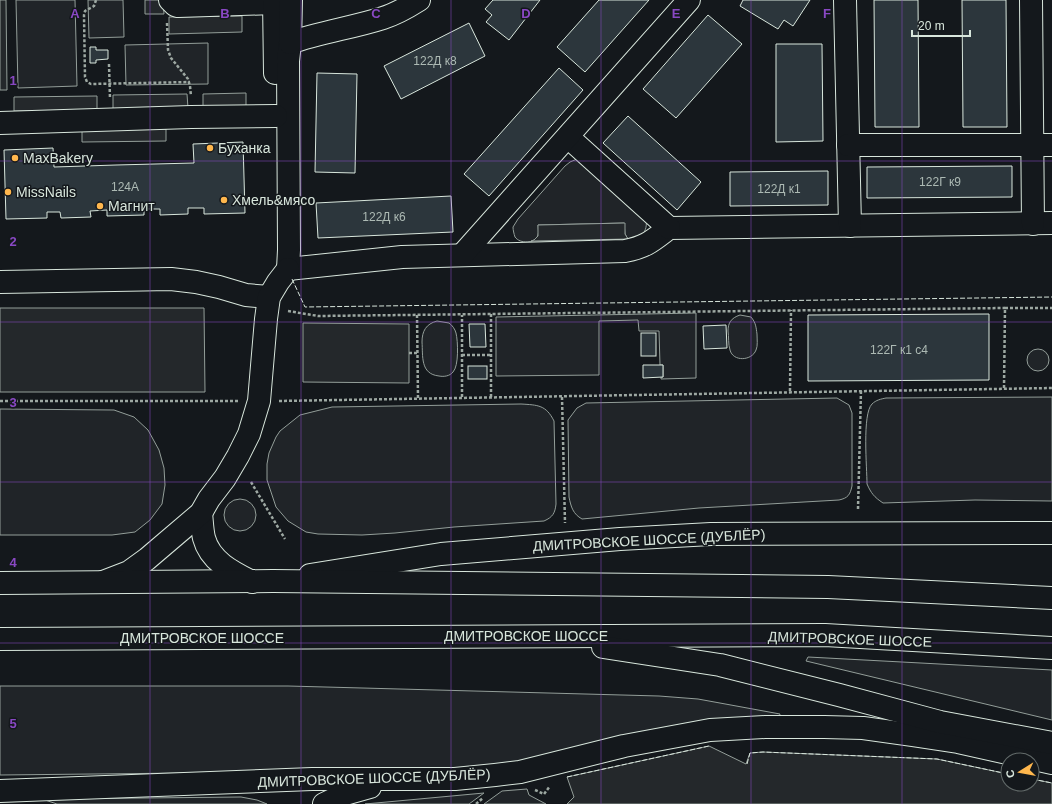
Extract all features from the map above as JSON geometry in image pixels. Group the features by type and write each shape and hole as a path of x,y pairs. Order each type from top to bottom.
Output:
{"main road":[{"path":"290,43 304,38 384,18 419,0"},
{"path":"462,255 568,137 680,8 689,0"},
{"path":"845,0 850,226"},
{"path":"0,282 171,279 204,284 246,295 278,283 402,257 625,251 639,248 652,241 669,228 1043,224 1042,146 1031,0"},
{"path":"171,1 178,6 279,1"},
{"path":"102,582 129,572 148,559 201,512 225,478 249,434 259,401 266,319 290,250 288,61 290,43 279,1"},
{"path":"278,283 276,116 279,1"},
{"path":"0,124 191,117 276,116"},
{"path":"568,137 669,228"},
{"path":"848,145 1042,146"},
{"path":"201,512 204,540 214,558 232,572 252,582"},
{"name":"ДМИТРОВСКОЕ ШОССЕ (ДУБЛЁР)","path":"274,581 441,554 620,539 710,534 1052,533"},
{"path":"0,583 274,581 828,588 1052,598"},
{"path":"513,636 593,646 720,666 839,695 940,722 1052,743"},
{"name":"ДМИТРОВСКОЕ ШОССЕ","path":"0,639 825,636 1052,648"},
{"name":"ДМИТРОВСКОЕ ШОССЕ (ДУБЛЁР)","path":"0,791 312,780 455,779 520,772 624,746 710,730 765,727 855,728 913,734 958,742 1052,764"},
{"path":"324,804 344,794 410,779"},
{"path":"0,797 30,804"}],"path":[{"path":"96,0 94,6 84,13 85,77 87,82 91,84 190,82"},
{"path":"171,1 167,13 168,50 171,58 190,82 191,117"},
{"path":"109,64 111,120"},
{"path":"1004,388 1005,308"},
{"path":"286,310 318,316 1052,308"},
{"path":"790,391 791,310"},
{"path":"491,314 491,397"},
{"path":"417,315 418,398"},
{"path":"462,315 462,397"},
{"path":"409,353 417,353"},
{"path":"462,355 491,354"},
{"path":"0,401 259,401 462,397 562,397 790,391 1052,388"},
{"path":"858,509 861,390"},
{"path":"562,397 565,523"},
{"path":"251,482 285,539"}],"shaded area":[{"path":"0,0 6,0 7,90 0,90"},
{"path":"16,0 75,0 77,86 18,88"},
{"path":"88,0 123,0 124,37 89,38"},
{"path":"145,0 163,0 164,14 145,14"},
{"path":"242,16 242,32 169,34 169,17"},
{"path":"208,43 208,84 126,85 125,45"},
{"path":"246,93 246,107 203,108 203,94"},
{"path":"187,94 188,108 113,109 113,95"},
{"path":"97,96 97,110 14,111 14,97"},
{"path":"166,129 166,141 82,142 82,130"},
{"path":"577,159 646,219 646,228 642,235 628,239 625,234 624,223 538,225 538,235 534,240 524,242 515,237 513,227 518,219 565,166"},
{"path":"625,223 625,234 628,239 531,241 538,236 538,225"},
{"path":"0,308 204,308 205,392 0,392"},
{"path":"696,313 696,378 661,379 661,377 663,377 663,365 660,365 659,331 639,331 638,320 599,321 599,375 496,376 496,317"},
{"path":"740,315 751,317 755,323 757,334 757,344 754,354 743,359 735,357 732,354 729,345 728,331 731,321"},
{"path":"437,321 449,323 455,330 457,337 458,353 455,369 452,373 445,376 433,375 428,372 423,358 422,342 425,328"},
{"path":"303,323 409,324 409,383 303,382"},
{"path":"1038,349 1046,352 1049,360 1046,368 1038,371 1030,368 1027,360 1030,352"},
{"path":"1052,397 1052,501 975,500 883,503 875,497 868,487 866,454 867,418 872,404 877,401 886,398"},
{"path":"837,398 849,405 852,413 852,486 849,494 845,498 839,500 699,508 582,519 574,512 569,497 568,420 577,408 586,403"},
{"path":"521,404 537,406 545,409 554,421 556,504 553,514 550,518 544,521 362,535 318,534 306,532 288,521 276,507 267,480 269,453 280,431 300,415 332,407"},
{"path":"0,409 114,410 134,417 148,430 159,450 164,468 165,485 162,504 150,520 135,532 112,535 0,535"},
{"path":"237,499 243,499 253,506 256,515 255,521 249,528 243,531 237,531 227,524 224,518 224,512 231,502"},
{"path":"808,657 1052,670 1052,720 806,661"},
{"path":"0,686 288,686 659,696 698,699 780,714 779,718 521,764 465,770 0,775"},
{"path":"709,746 746,764 750,753 763,752 937,759 1000,772 1000,792 1040,792 1040,781 1052,783 1052,804 567,804 574,797 567,777"},
{"path":"527,789 529,795 546,804 484,804 502,791"},
{"path":"484,793 469,804 365,804"},
{"path":"241,797 257,800 267,804 57,804 42,799"}],"building":[{"path":"493,0 540,0 509,40 486,22 492,15 485,9"},
{"path":"599,0 649,0 585,72 557,47"},
{"path":"743,0 810,0 793,26 784,20 778,29 740,6"},
{"path":"874,0 918,0 919,127 875,127"},
{"path":"962,0 1006,0 1007,127 963,127"},
{"path":"708,15 742,44 676,118 643,89"},
{"path":"469,23 485,56 401,99 384,66"},
{"path":"776,44 822,44 823,141 776,142"},
{"path":"90,47 96,47 96,50 108,50 108,59 96,60 96,63 90,63"},
{"path":"559,68 583,90 489,196 464,174"},
{"path":"317,73 357,74 355,173 315,172"},
{"path":"628,116 701,182 677,210 603,143"},
{"path":"243,142 245,213 204,214 204,208 188,208 188,214 160,215 160,209 144,209 144,215 107,216 107,210 90,211 91,217 61,218 60,212 47,212 47,218 6,219 4,150 53,148 54,167 194,163 193,144"},
{"path":"1012,166 1012,197 867,198 867,167"},
{"path":"828,171 828,205 730,206 730,172"},
{"path":"451,196 453,232 318,238 316,203"},
{"path":"989,314 989,380 808,381 808,315"},
{"path":"469,324 485,324 486,347 470,347"},
{"path":"726,325 727,348 704,349 703,326"},
{"path":"641,333 656,333 656,356 641,356"},
{"path":"643,365 663,365 663,377 643,378"},
{"path":"468,366 487,366 487,379 468,379"}],"fence":[{"path":"292,279 305,307 1052,297"},
{"path":"567,777 709,746"},
{"path":"747,764 750,753 763,752 937,759 1000,772"},
{"path":"1040,781 1052,783"}],"place":[{"name":"Буханка","path":"210,148"},
{"name":"MaxBakery","path":"15,158"},
{"name":"MissNails","path":"8,192"},
{"name":"Хмель&мясо","path":"224,200"},
{"name":"Магнит","path":"100,206"}]}
